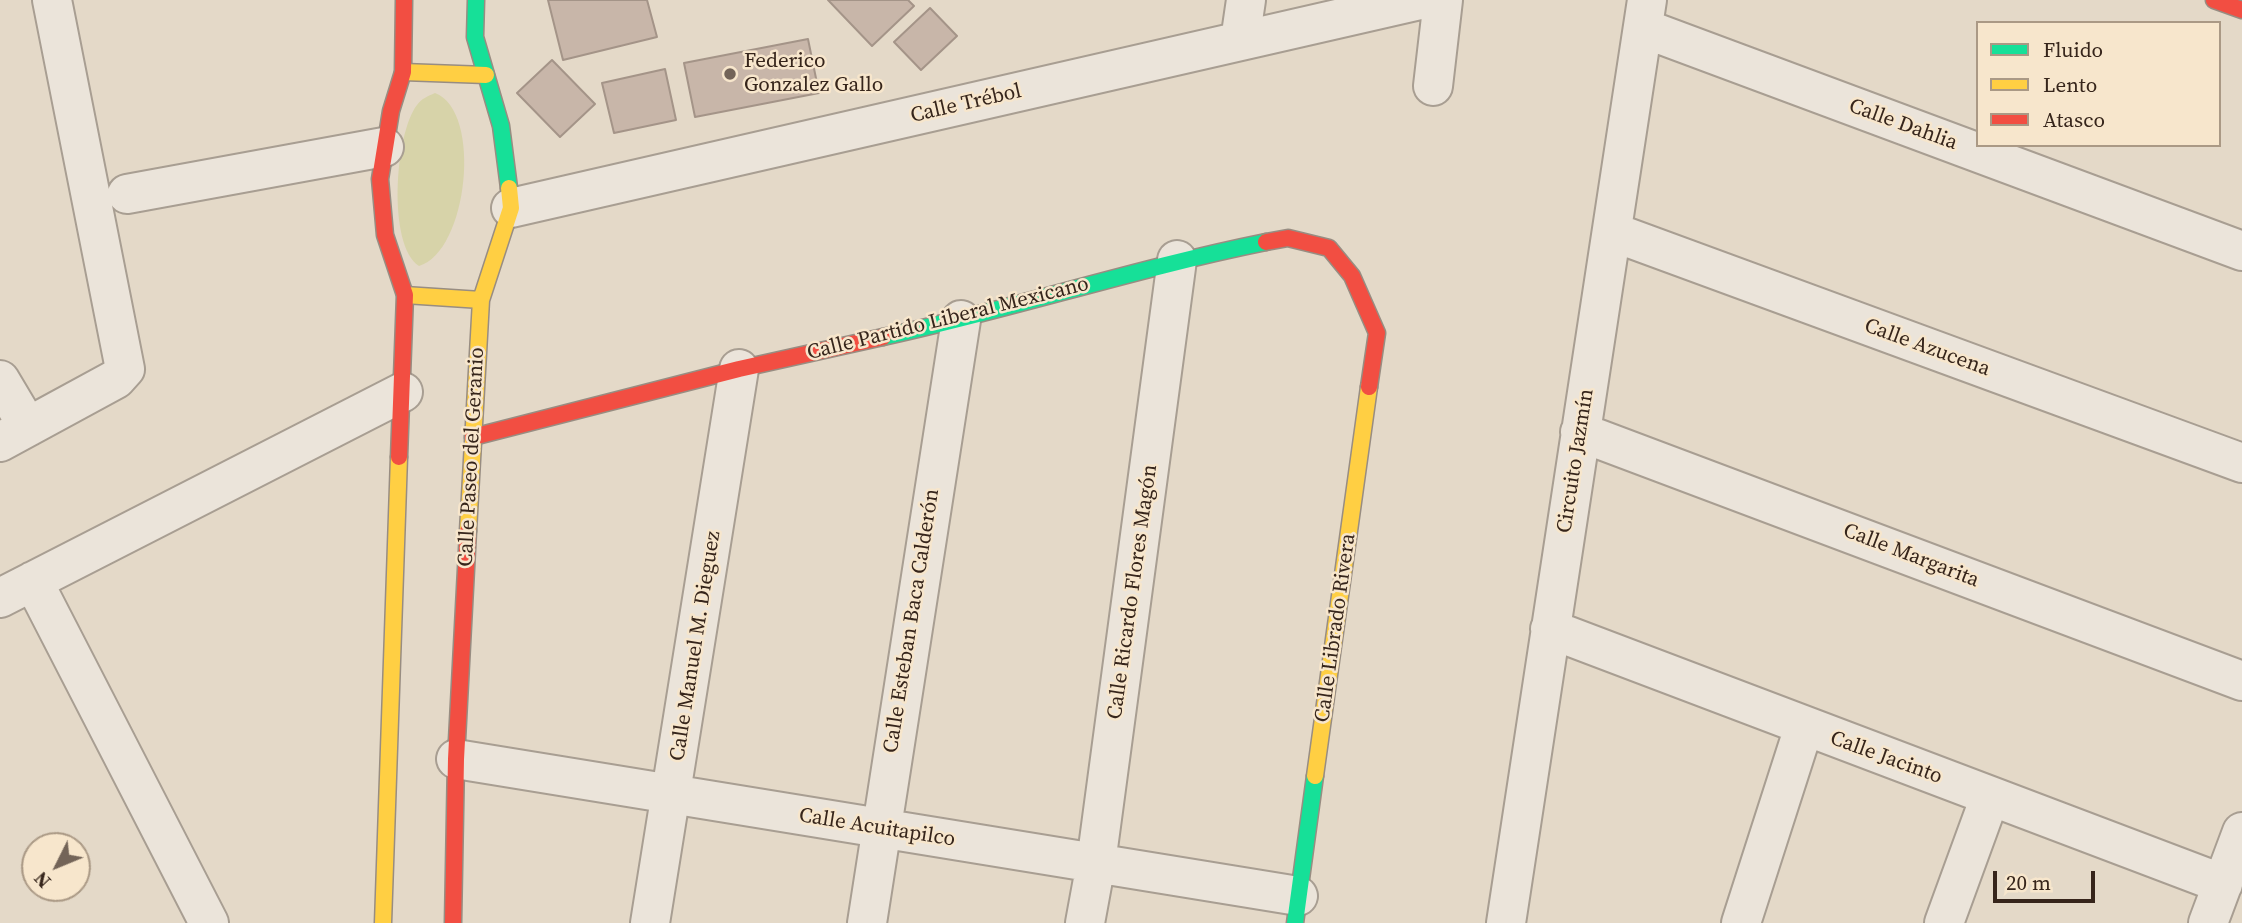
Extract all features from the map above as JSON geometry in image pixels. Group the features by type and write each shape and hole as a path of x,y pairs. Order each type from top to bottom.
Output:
{"street":[{"path":"0,380 14,434 116,379 125,369 52,0"},
{"path":"383,923 405,295 385,236 380,180 384,147 404,72 404,0"},
{"name":"Calle Paseo del Geranio","path":"453,923 456,760 481,300 511,208 501,126 475,37 476,0"},
{"path":"1240,41 1247,0"},
{"name":"Calle Trébol","path":"511,208 1420,0"},
{"path":"1433,86 1443,0"},
{"path":"2214,0 2242,10"},
{"name":"Circuito Jazmín","path":"1506,923 1645,14"},
{"name":"Calle Dahlia","path":"1645,14 1976,145"},
{"path":"404,72 486,75"},
{"path":"127,194 384,147"},
{"name":"Calle Dahlia","path":"1980,147 2242,251"},
{"name":"Calle Azucena","path":"1613,232 2242,463"},
{"name":"Calle Partido Liberal Mexicano","path":"473,437 739,369 961,320 1177,260 1289,238 1329,248 1352,276 1377,333"},
{"name":"Calle Ricardo Flores Magón","path":"1085,923 1096,863 1177,260"},
{"path":"405,295 481,300"},
{"name":"Calle Esteban Baca Calderón","path":"867,923 879,828 961,320"},
{"name":"Calle Librado Rivera","path":"1296,910 1377,333"},
{"name":"Calle Manuel M. Dieguez","path":"650,923 673,795 739,369"},
{"path":"209,923 16,589 402,392"},
{"name":"Calle Margarita","path":"1580,432 2242,681"},
{"name":"Calle Jacinto","path":"1550,629 2223,884"},
{"path":"1741,923 1804,727"},
{"name":"Calle Acuitapilco","path":"456,760 1096,863 1296,910"},
{"path":"1944,923 1990,797"},
{"path":"2208,923 2242,832"}],"shaded area":[{"path":"435,93 450,105 460,126 464,152 463,181 458,210 449,236 436,255 419,266 409,254 402,236 398,188 400,163 409,119 419,103"}],"building":[{"path":"548,0 647,0 657,37 563,60"},
{"path":"828,0 908,0 914,6 872,46"},
{"path":"930,8 957,36 921,70 894,42"},
{"path":"808,39 819,93 695,117 684,63"},
{"path":"552,60 595,104 560,137 517,93"},
{"path":"665,69 676,120 614,133 602,83"}],"traffic: fast":[{"path":"476,0 475,37 501,126 509,188"},
{"path":"883,337 1266,242"},
{"path":"1295,923 1315,776"}],"traffic: slow":[{"path":"403,72 486,75"},
{"path":"468,531 481,300 511,208 509,188"},
{"path":"405,295 481,300"},
{"path":"1315,776 1369,387"},
{"path":"383,923 399,457"}],"traffic: jam":[{"path":"399,457 405,295 385,235 380,179 391,111 403,72 404,0"},
{"path":"2214,0 2242,10"},
{"path":"1266,242 1288,238 1329,248 1352,276 1377,333 1369,387"},
{"path":"473,437 739,369 883,337"},
{"path":"453,923 456,759 468,531"}],"place":[{"name":"Federico Gonzalez Gallo","path":"730,74"}]}
